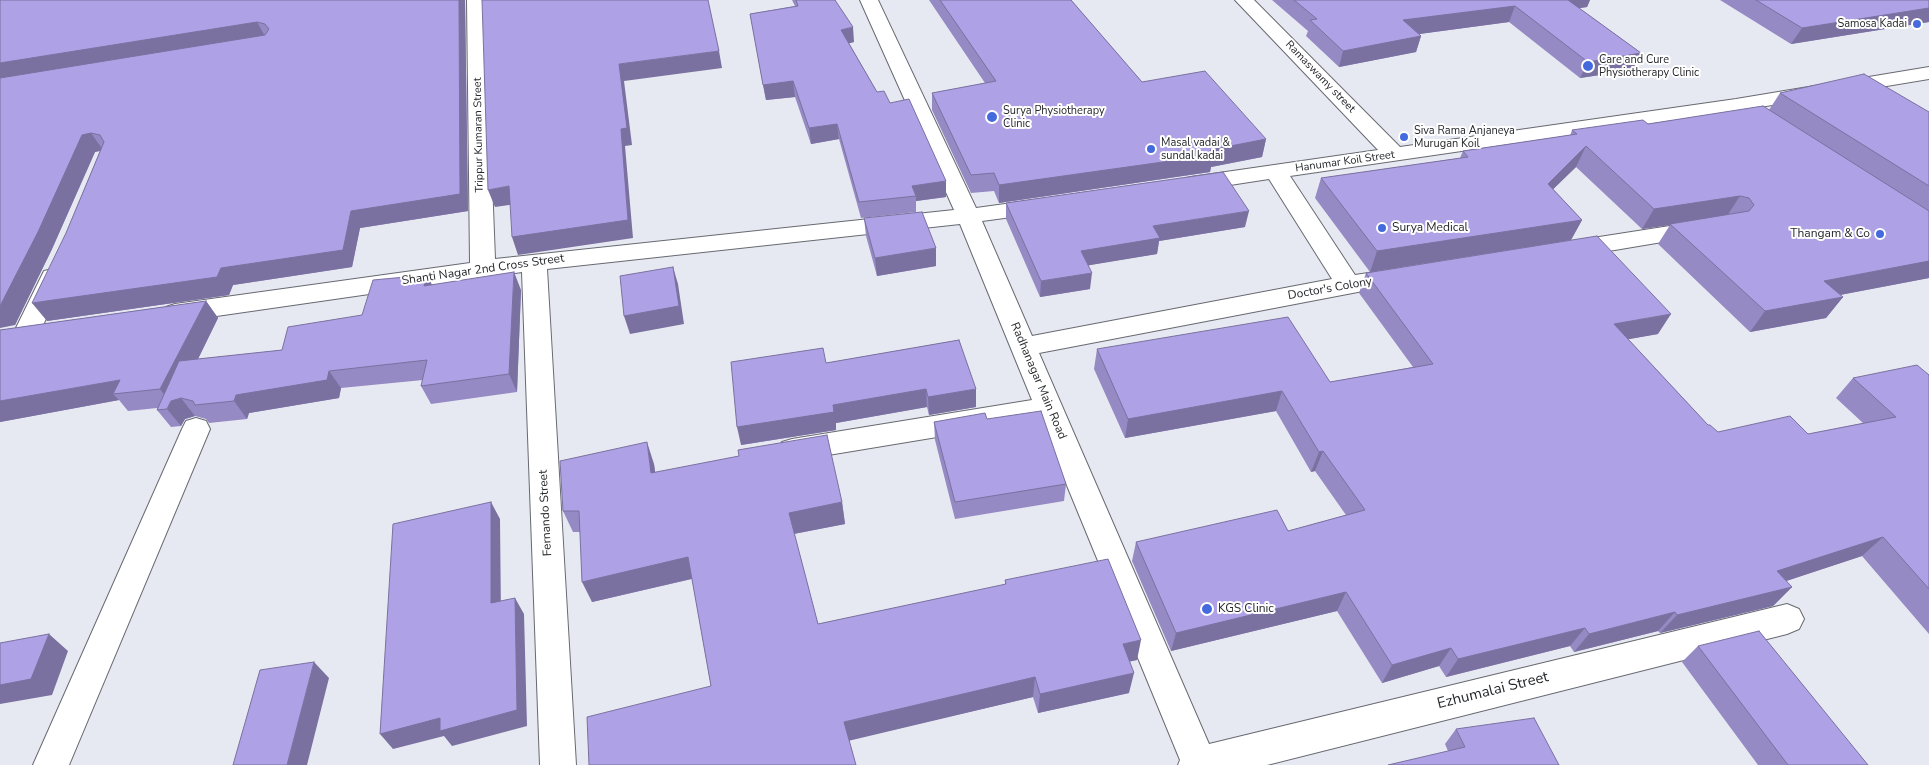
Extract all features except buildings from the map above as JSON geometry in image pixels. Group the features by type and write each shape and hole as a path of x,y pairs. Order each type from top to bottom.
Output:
{"street":[{"name":"Trippur Kumaran Street","path":"476,0 483,270"},
{"name":"Radhanagar Main Road","path":"868,0 968,216 1198,765"},
{"name":"Ramaswamy street","path":"1244,0 1395,155"},
{"name":"Hanumar Koil Street","path":"1170,187 1736,105 1929,73"},
{"path":"1736,105 1761,121"},
{"path":"1276,172 1349,285"},
{"path":"968,216 1064,202"},
{"name":"Shanti Nagar 2nd Cross Street","path":"152,316 534,262 968,216"},
{"path":"1543,254 1727,225"},
{"path":"26,334 62,259"},
{"name":"Fernando Street","path":"534,262 558,765"},
{"name":"Doctor's Colony","path":"1024,347 1426,272"},
{"path":"0,339 55,330"},
{"path":"763,455 1049,408"},
{"path":"50,765 196,429"},
{"name":"Ezhumalai Street","path":"1198,765 1787,619"}],"place":[{"name":"Samosa Kadai","path":"1917,24"},
{"name":"Care and Cure Physiotherapy Clinic","path":"1588,66"},
{"name":"Surya Physiotherapy Clinic","path":"992,117"},
{"name":"Siva Rama Anjaneya Murugan Koil","path":"1404,137"},
{"name":"Masal vadai & sundal kadai","path":"1151,149"},
{"name":"Surya Medical","path":"1382,228"},
{"name":"Thangam & Co","path":"1880,234"},
{"name":"KGS Clinic","path":"1207,609"}]}
